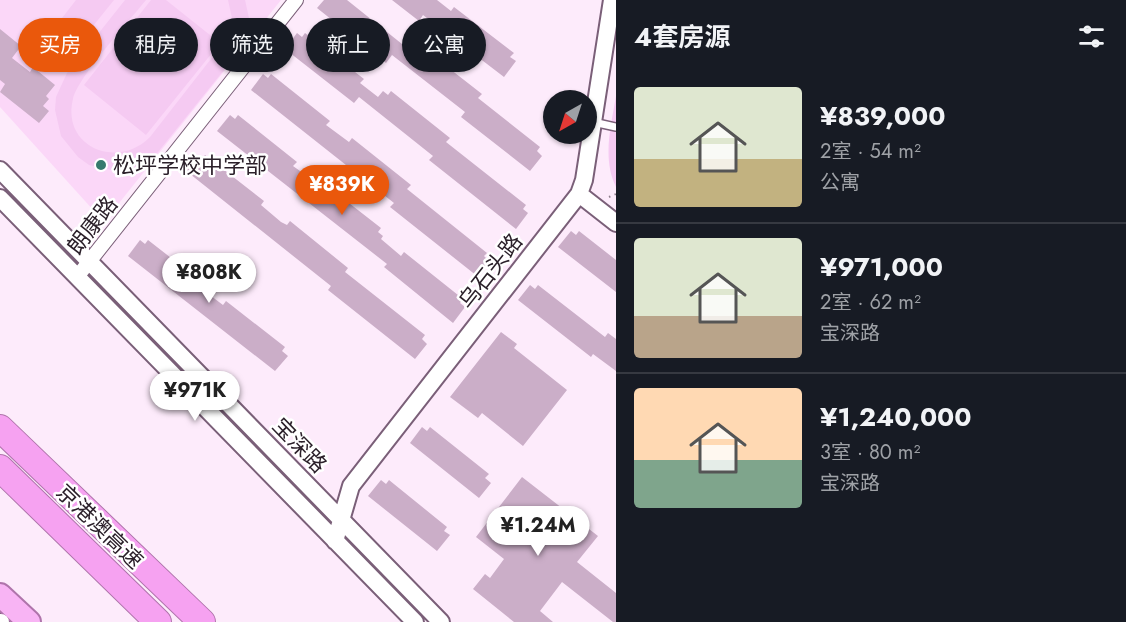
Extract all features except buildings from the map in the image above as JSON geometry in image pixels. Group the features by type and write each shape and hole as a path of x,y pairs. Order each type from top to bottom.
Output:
{"highway":[{"name":"京港澳高速","path":"0,428 202,622"},
{"name":"京港澳高速","path":"0,468 158,622"},
{"path":"0,595 29,622"}],"street":[{"name":"朗康路","path":"77,277 296,0"},
{"name":"乌石头路","path":"597,105 611,47 612,0"},
{"name":"乌石头路","path":"335,541 351,486 579,194 584,180 590,144"},
{"name":"宝深路","path":"0,170 441,622"},
{"path":"579,194 616,223"},
{"name":"宝深路","path":"0,198 415,622"}],"lane":[{"path":"597,123 616,127"}],"shaded area":[{"name":"松坪学校中学部","path":"0,0 281,0 267,18 210,18 210,72 224,72 104,222 0,107"},
{"path":"76,0 114,0 100,18 62,18"},
{"path":"125,0 146,0 131,18 114,18 114,39 102,54 102,29"},
{"path":"151,0 166,0 189,18 137,18"},
{"path":"228,0 245,0 249,18 232,18"},
{"path":"198,25 210,35 210,55 198,70"},
{"path":"114,47 114,72 197,72 146,135 84,85 94,72 102,72 102,62"},
{"path":"210,60 210,72 222,72 154,157 129,169 116,171 89,165 78,157 61,136 55,110 56,97 67,73 88,72 73,99 72,116 75,130 84,141 95,148 108,152 123,152 137,147 150,137"},
{"path":"616,96 616,187 609,165 609,154"}],"place":[{"name":"松坪学校中学部","path":"101,165"}]}
